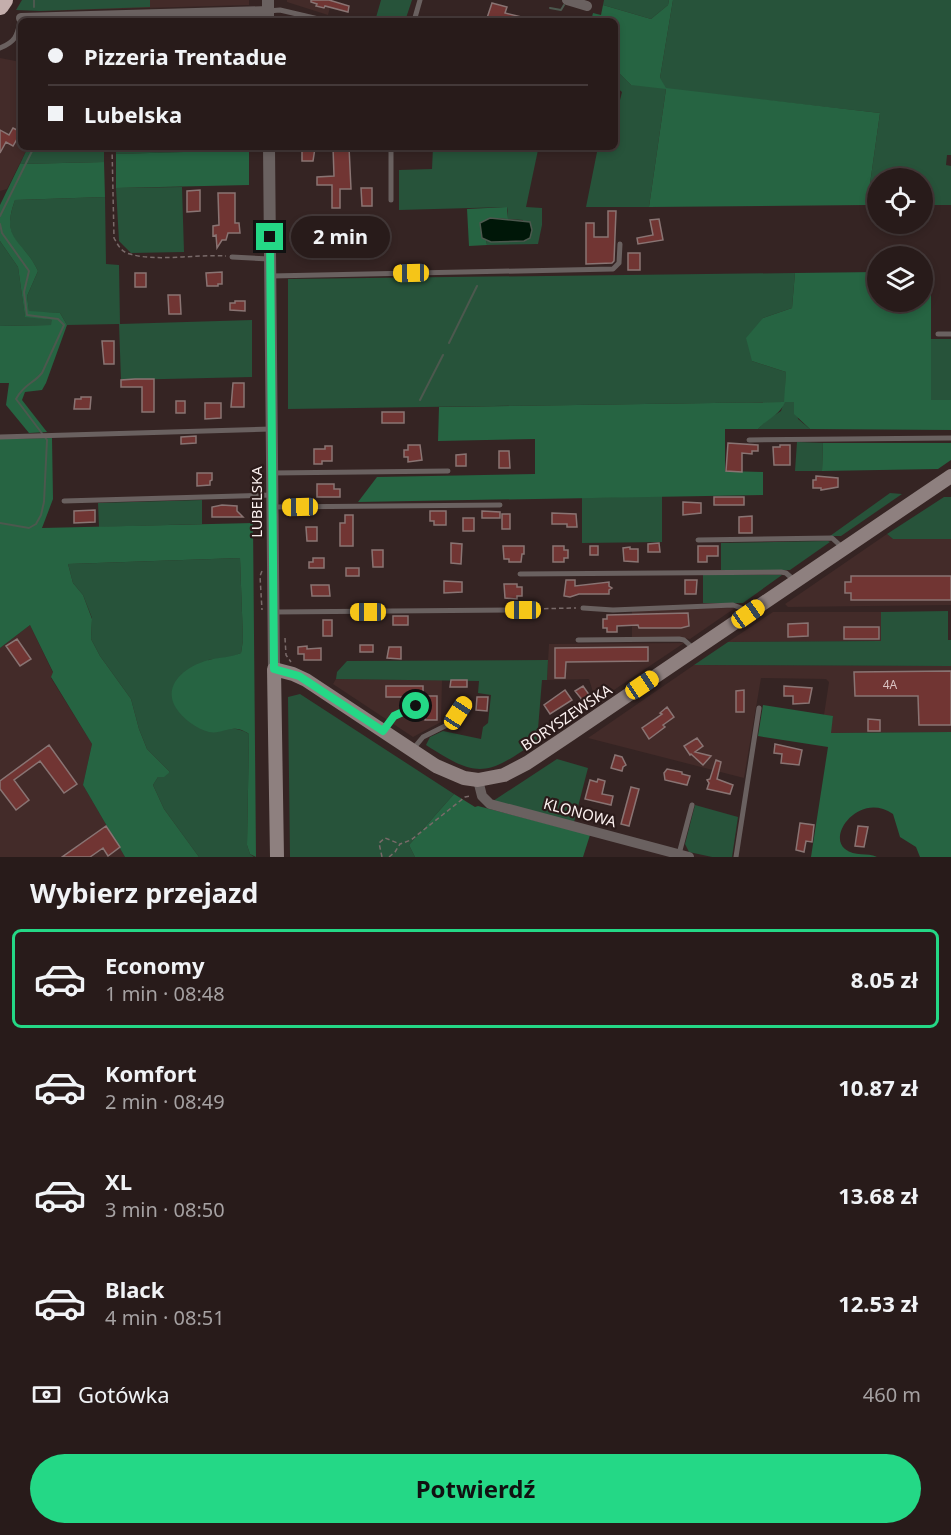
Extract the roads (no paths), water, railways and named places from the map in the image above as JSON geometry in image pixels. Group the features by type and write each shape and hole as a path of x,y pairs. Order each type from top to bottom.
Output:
{"highway":[{"path":"0,6 4,0"}],"main road":[{"name":"BORYSZEWSKA","path":"274,669 299,676 449,772 478,780 504,776 951,476"},
{"name":"LUBELSKA","path":"274,669 277,857"}],"street":[{"path":"567,0 587,6"},
{"path":"21,18 268,11"},
{"name":"LUBELSKA","path":"269,150 274,669"},
{"name":"KLONOWA","path":"478,780 482,796 490,804 684,856"}],"lane":[{"path":"415,18 420,0"},
{"path":"268,11 280,10 314,18"},
{"path":"0,48 10,44 16,37 18,29"},
{"path":"391,150 391,201"},
{"path":"271,276 613,269 619,263 620,244"},
{"path":"232,257 271,259"},
{"path":"938,334 951,334"},
{"path":"0,436 272,429"},
{"path":"750,440 951,438"},
{"path":"272,473 448,471"},
{"path":"64,501 272,501 500,505"},
{"path":"698,540 831,538 844,549"},
{"path":"520,574 781,572 790,575 795,582"},
{"path":"583,608 613,610 733,605 748,614"},
{"path":"275,612 523,610"},
{"path":"578,640 679,639 684,640 694,650"},
{"path":"412,750 423,737 451,723 465,702"},
{"path":"383,731 394,716 416,706"},
{"path":"736,857 759,708"},
{"path":"684,856 692,805"}],"waterway":[{"path":"34,0 34,7"},
{"path":"550,8 561,10 564,5"},
{"path":"0,216 33,150"},
{"path":"0,224 2,233 29,271 24,292 27,315 58,319 64,325 42,373 22,390 16,399 47,440 44,502 41,515 36,524 29,528 0,523"},
{"path":"449,343 477,286"},
{"path":"420,400 443,355"}]}
